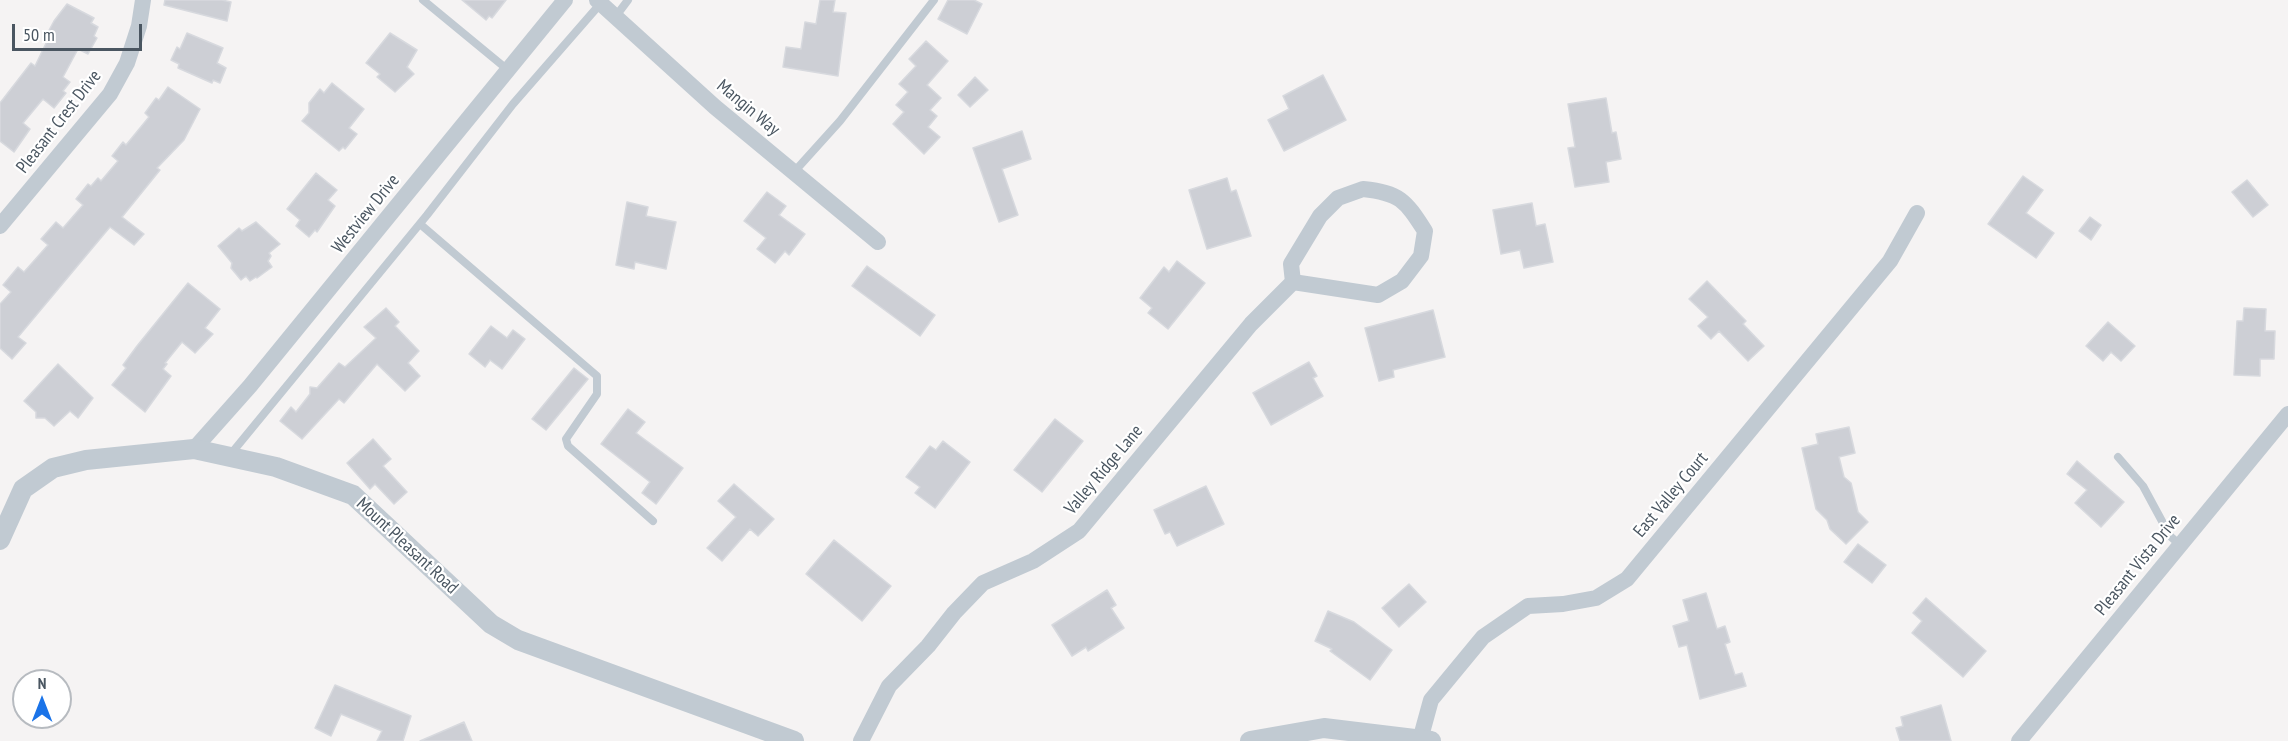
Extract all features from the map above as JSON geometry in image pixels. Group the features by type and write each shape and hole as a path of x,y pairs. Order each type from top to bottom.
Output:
{"street":[{"name":"Pleasant Crest Drive","path":"0,226 110,94 127,63 140,26 143,0"},
{"name":"Westview Drive","path":"194,449 250,386 565,0"},
{"name":"Mangin Way","path":"599,2 715,107 878,242"},
{"path":"1363,189 1389,192 1410,208 1425,231 1421,256 1402,281 1378,295 1293,282 1291,264 1320,216 1338,198 1363,189"},
{"name":"East Valley Court","path":"1426,740 1431,700 1483,637 1528,606 1563,604 1596,598 1627,579 1890,261 1917,213"},
{"name":"Valley Ridge Lane","path":"861,741 889,686 928,646 982,583 1033,561 1079,531 1251,324 1293,282"},
{"name":"Pleasant Vista Drive","path":"2019,741 2288,414"},
{"name":"Mount Pleasant Road","path":"0,540 23,489 53,468 86,460 194,449 276,467 353,495 491,624 518,640 794,741"},
{"path":"1250,741 1324,728 1426,740"}],"lane":[{"path":"423,0 508,70"},
{"path":"616,16 628,0"},
{"path":"794,172 840,121 934,0"},
{"path":"229,457 420,224 513,104 599,2"},
{"path":"420,224 597,376 597,393 566,439 568,446 653,521"},
{"path":"2118,457 2143,486 2170,536 2180,545"}],"building":[{"path":"165,0 231,2 227,21 164,5"},
{"path":"462,0 506,0 492,18 489,16 486,20"},
{"path":"820,0 835,0 833,12 846,13 838,76 783,67 786,47 801,49 805,22 816,24"},
{"path":"948,0 974,0 982,4 967,34 938,19"},
{"path":"67,4 94,18 91,23 98,27 94,36 97,38 88,54 78,49 63,77 70,82 63,91 66,93 54,108 43,99 23,123 30,129 14,152 0,141 0,103 31,63 35,66 50,35 47,34"},
{"path":"187,33 223,48 217,63 226,68 220,83 213,80 212,83 178,68 179,64 171,60 177,47 180,49"},
{"path":"390,33 417,50 407,67 414,74 395,92 377,77 380,74 366,63"},
{"path":"926,41 948,61 927,85 941,98 930,110 937,116 928,127 940,137 924,154 893,124 904,112 896,105 908,92 899,84 916,66 909,59"},
{"path":"1323,75 1346,120 1284,151 1268,120 1289,109 1283,96"},
{"path":"975,77 988,90 970,107 958,95"},
{"path":"332,83 364,109 349,128 357,134 345,149 343,147 339,151 302,121 309,113 309,103 320,89 324,93"},
{"path":"168,87 200,109 184,140 157,168 160,170 122,217 144,234 134,245 110,227 18,337 26,343 12,359 0,348 0,304 11,292 3,285 18,267 24,272 48,245 41,239 56,222 63,228 83,205 76,199 88,184 91,186 98,178 101,181 118,161 112,156 123,142 126,145 149,117 145,113 156,98 159,100"},
{"path":"1606,98 1612,133 1616,132 1621,159 1606,162 1609,182 1575,187 1568,148 1575,147 1568,104"},
{"path":"1022,131 1031,159 1002,169 1018,215 999,222 973,148"},
{"path":"316,173 337,190 328,200 335,206 317,232 315,230 309,237 296,226 300,220 287,209"},
{"path":"2023,176 2043,190 2026,213 2054,233 2036,258 1988,224"},
{"path":"1227,178 1231,192 1236,190 1251,236 1207,249 1189,190"},
{"path":"2247,180 2268,205 2253,217 2232,192"},
{"path":"767,192 786,206 779,215 805,234 789,255 785,251 775,263 757,249 766,238 744,221"},
{"path":"627,202 648,207 646,216 676,222 666,269 635,262 634,269 616,265"},
{"path":"1532,203 1536,226 1545,224 1553,262 1524,268 1520,250 1501,254 1493,210"},
{"path":"2090,217 2101,225 2091,240 2079,231"},
{"path":"256,222 280,244 269,253 271,256 268,261 272,267 250,281 246,276 241,280 231,268 232,263 218,246 239,228 242,231"},
{"path":"1177,261 1205,283 1168,329 1148,313 1152,308 1140,298 1164,267 1169,272"},
{"path":"867,266 935,315 920,336 852,286"},
{"path":"1707,281 1746,321 1743,324 1764,346 1748,361 1719,331 1711,339 1698,326 1708,317 1689,299"},
{"path":"188,283 220,309 205,328 213,334 195,353 182,342 165,363 167,364 163,369 171,376 145,412 112,385 126,368 123,365 137,346"},
{"path":"386,308 399,322 395,326 419,351 408,363 420,376 405,391 377,364 344,403 339,399 302,439 280,421 291,407 296,412 310,394 310,387 317,388 339,363 345,367 376,338 364,327"},
{"path":"2244,308 2266,309 2265,331 2275,331 2274,359 2260,359 2260,376 2234,375 2237,321 2243,321"},
{"path":"1433,310 1445,357 1393,370 1394,377 1379,381 1365,328"},
{"path":"2108,322 2135,346 2121,361 2111,352 2103,361 2086,346"},
{"path":"491,326 507,338 513,330 525,339 502,369 490,360 485,367 469,354"},
{"path":"1309,362 1317,376 1313,378 1323,396 1271,425 1253,393"},
{"path":"58,364 93,398 78,418 70,411 54,426 45,418 36,418 36,412 24,401"},
{"path":"574,368 588,379 546,430 532,419"},
{"path":"628,409 645,422 636,433 683,468 656,504 642,493 650,482 601,444"},
{"path":"1055,419 1083,441 1042,492 1014,470"},
{"path":"1849,427 1855,453 1839,457 1844,477 1851,483 1858,512 1868,522 1846,544 1830,529 1827,520 1816,509 1802,448 1818,444 1816,434"},
{"path":"373,439 391,459 383,466 407,492 394,504 375,484 370,489 347,463"},
{"path":"943,441 970,462 935,508 915,493 920,487 906,477 930,446 936,450"},
{"path":"2077,461 2124,502 2101,527 2075,503 2087,490 2067,474"},
{"path":"734,484 774,519 758,536 750,529 722,561 707,548 736,517 718,501"},
{"path":"1206,486 1224,524 1177,546 1170,532 1165,534 1154,510"},
{"path":"834,540 891,586 862,621 806,574"},
{"path":"1858,544 1886,565 1872,583 1844,562"},
{"path":"1409,584 1426,602 1399,627 1382,608"},
{"path":"1107,590 1116,605 1111,608 1124,628 1088,651 1086,647 1072,656 1052,625"},
{"path":"1706,593 1717,629 1725,626 1730,642 1725,644 1735,675 1742,673 1746,686 1700,699 1687,645 1679,647 1673,626 1689,621 1683,600"},
{"path":"1926,598 1986,651 1963,677 1912,633 1922,621 1913,613"},
{"path":"1328,611 1354,622 1392,650 1370,680 1330,651 1332,649 1315,641"},
{"path":"335,685 411,716 403,741 377,741 382,731 341,714 331,736 315,728"},
{"path":"1941,705 1951,741 1900,741 1896,728 1903,726 1901,717"},
{"path":"464,722 472,741 420,741"}]}
